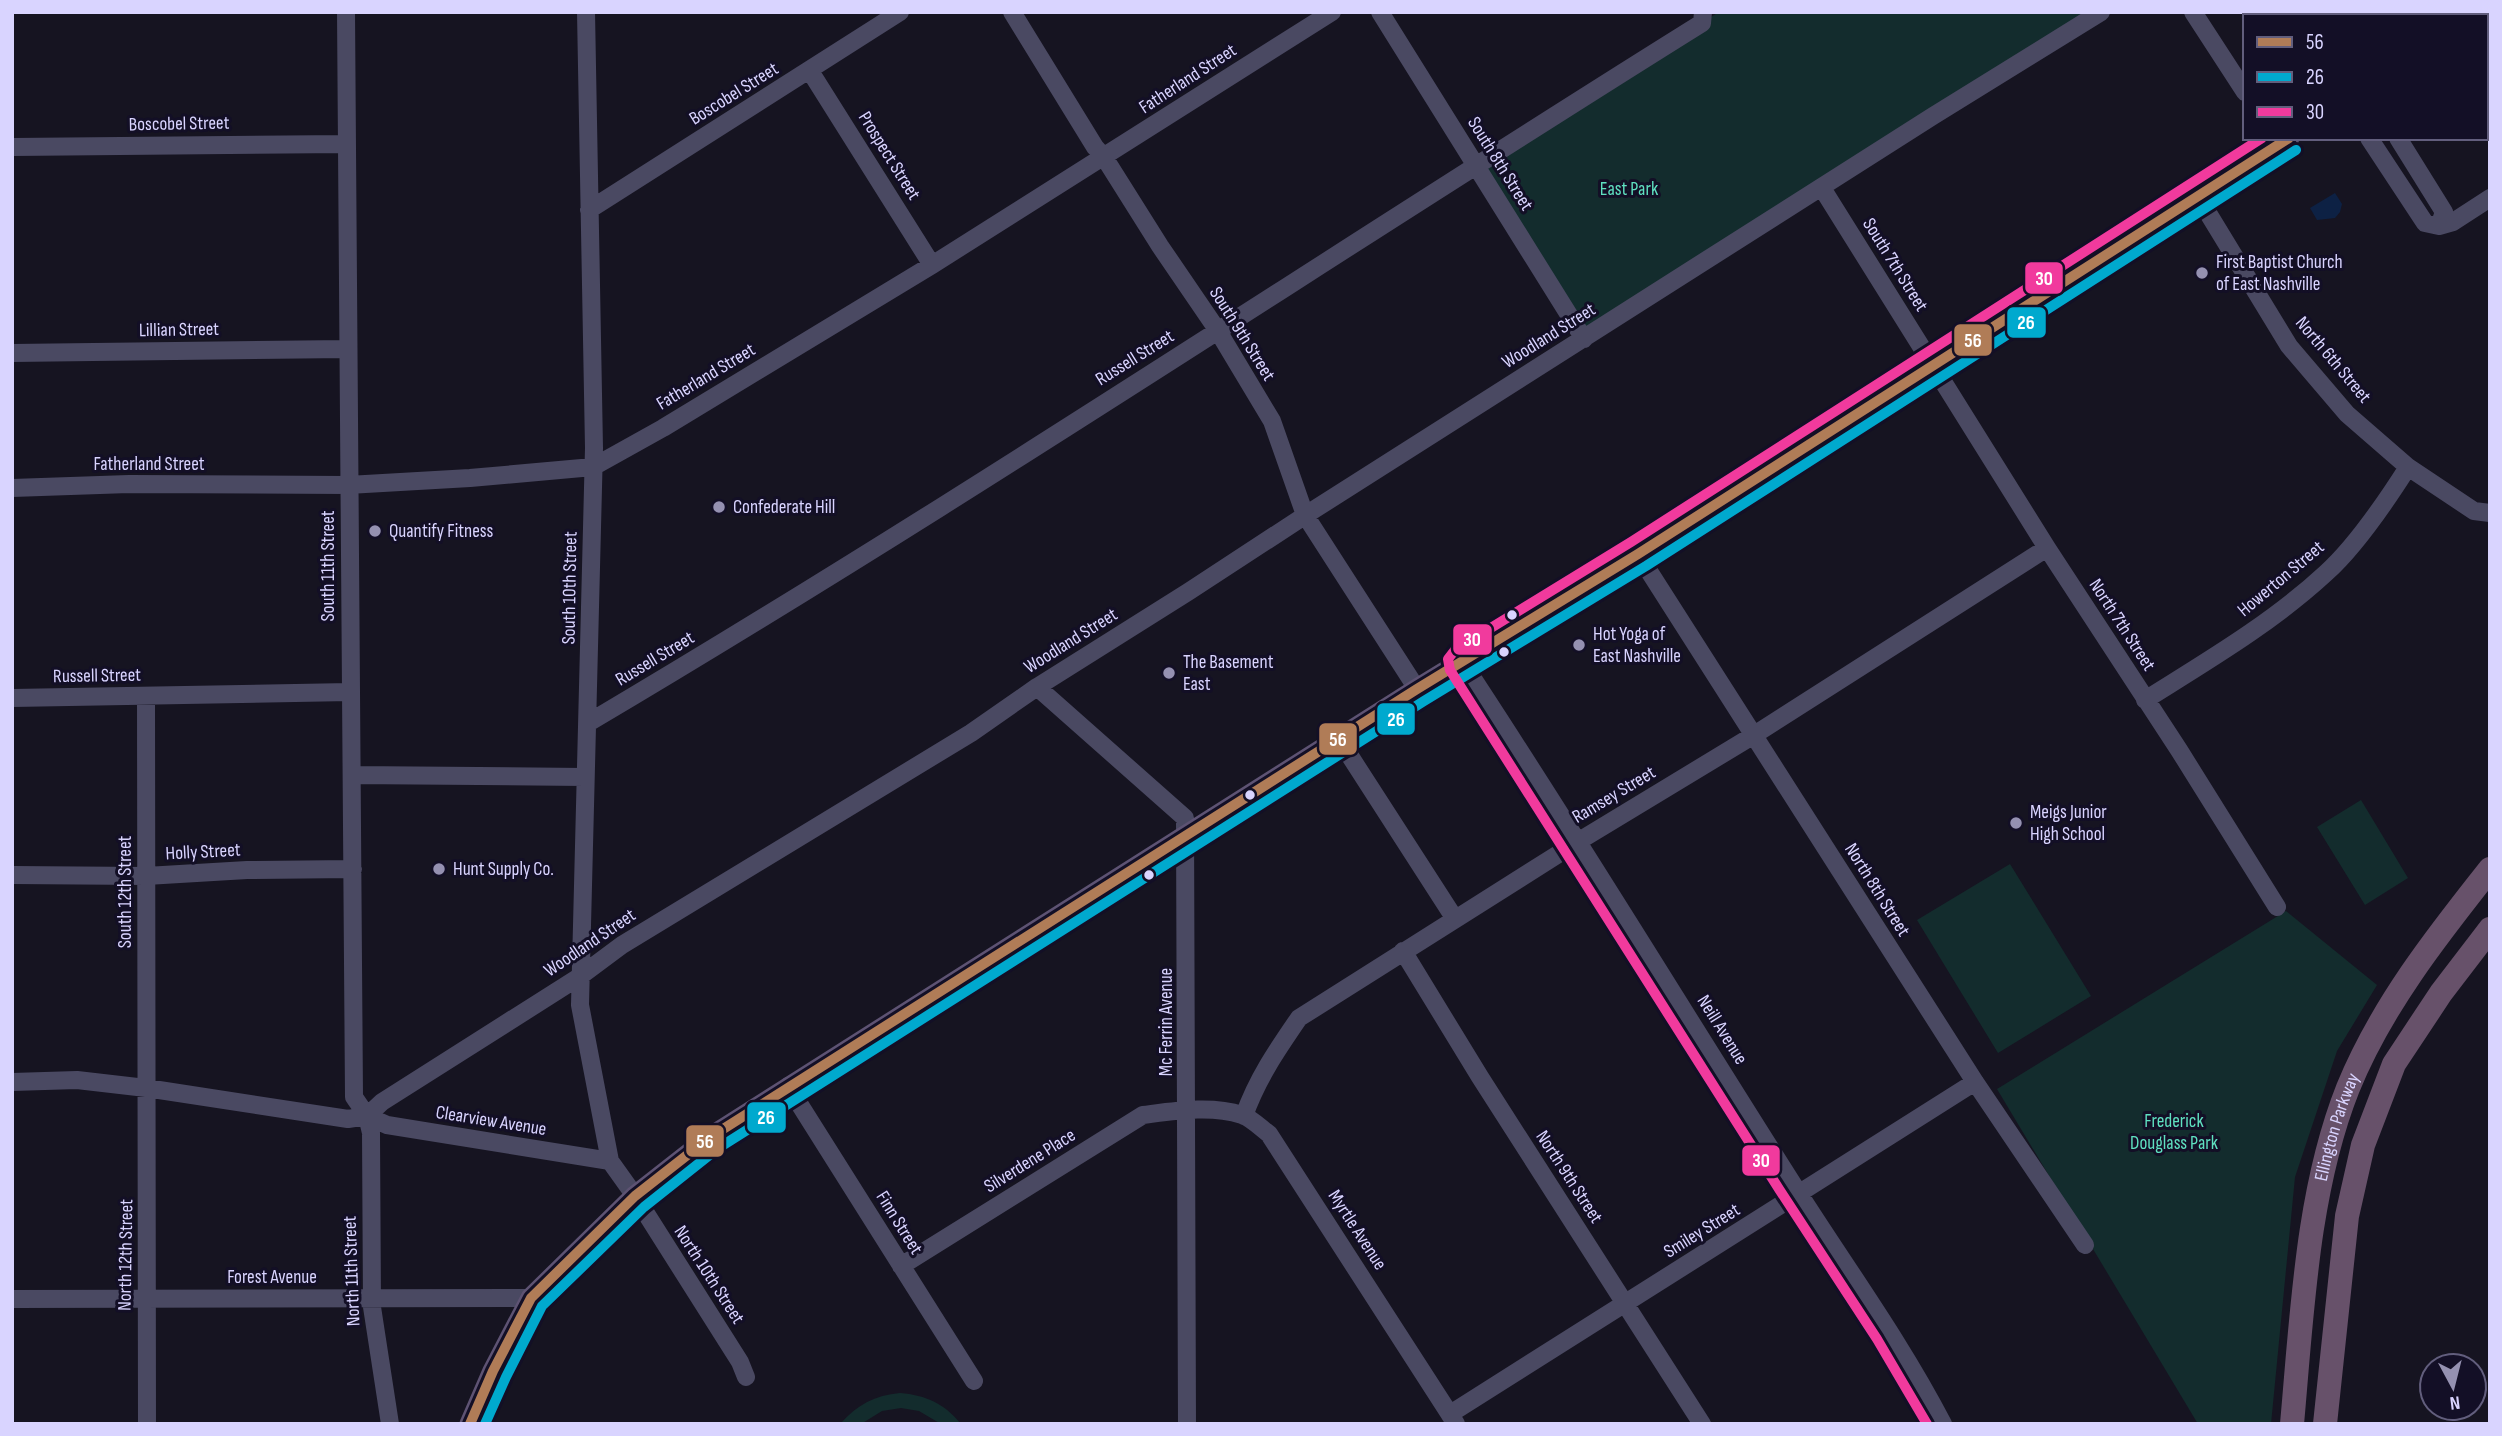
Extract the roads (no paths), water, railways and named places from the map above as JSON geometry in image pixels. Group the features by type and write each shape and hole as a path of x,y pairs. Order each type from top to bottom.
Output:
{"highway":[{"name":"Ellington Parkway","path":"2292,1424 2314,1214 2329,1146 2348,1089 2391,1003 2439,934 2490,869"},
{"name":"Ellington Parkway","path":"2325,1424 2347,1216 2363,1145 2394,1064 2441,993 2490,929"},
{"path":"2441,993 2490,946"}],"main road":[{"path":"470,1424 493,1371 531,1298 635,1196 709,1138 1417,689 1638,554 2280,141"}],"street":[{"name":"South 11th Street","path":"346,12 354,1097 367,1116"},
{"name":"South 10th Street","path":"586,12 593,467 579,977 580,1005 610,1161"},
{"name":"Boscobel Street","path":"589,210 900,12"},
{"name":"South 9th Street","path":"1012,12 1095,147 1218,331 1272,421 1305,515 1417,689"},
{"name":"Fatherland Street","path":"12,488 129,484 348,485 593,467 663,428 932,265 1332,12"},
{"name":"South 8th Street","path":"1380,12 1584,339"},
{"name":"Woodland Street","path":"367,1116 382,1102 579,977 622,945 971,733 1037,687 1305,515 2101,12"},
{"path":"2193,12 2243,89"},
{"name":"Russell Street","path":"588,723 726,640 1218,331 1702,18"},
{"name":"Prospect Street","path":"810,71 932,265"},
{"path":"2370,140 2425,223 2439,226 2453,222 2490,198"},
{"path":"2399,140 2444,212 2439,226"},
{"name":"Boscobel Street","path":"12,147 346,144"},
{"path":"2401,187 2421,175"},
{"name":"South 7th Street","path":"1822,188 1933,365"},
{"name":"North 6th Street","path":"2197,195 2289,346 2347,414 2409,467"},
{"name":"Lillian Street","path":"12,353 347,349"},
{"name":"North 7th Street","path":"1933,365 2277,907"},
{"path":"2409,467 2474,511 2490,513"},
{"name":"Howerton Street","path":"2145,700 2245,636 2329,571 2378,512 2409,467"},
{"name":"Ramsey Street","path":"1244,1116 1266,1066 1299,1018 1579,841 1754,735 2047,548"},
{"name":"North 8th Street","path":"1638,554 1975,1082 2085,1245"},
{"name":"Neill Avenue","path":"1462,662 1579,841 1921,1383 1942,1424"},
{"name":"Mc Ferrin Avenue","path":"1037,687 1185,818 1187,1424"},
{"name":"Russell Street","path":"12,698 350,692"},
{"name":"South 12th Street","path":"146,696 146,1088"},
{"path":"1339,739 1455,919"},
{"path":"352,775 585,778"},
{"name":"Holly Street","path":"12,875 146,876 247,870 353,869"},
{"name":"North 9th Street","path":"1403,951 1480,1077 1702,1424"},
{"path":"12,1082 77,1080 348,1119 367,1116"},
{"name":"Smiley Street","path":"1453,1419 1626,1304 1975,1082"},
{"name":"Finn Street","path":"788,1086 974,1381"},
{"name":"North 12th Street","path":"146,1088 147,1424"},
{"name":"Myrtle Avenue","path":"1187,1110 1223,1111 1244,1116 1269,1134 1453,1419"},
{"name":"Silverdene Place","path":"901,1266 1143,1115 1187,1110"},
{"name":"Clearview Avenue","path":"367,1116 387,1125 610,1161"},
{"name":"North 11th Street","path":"367,1116 371,1133 372,1297 390,1424"},
{"name":"North 10th Street","path":"610,1161 740,1362 746,1377"},
{"name":"Forest Avenue","path":"12,1299 531,1298"}],"water":[{"path":"2335,193 2342,204 2340,212 2335,218 2317,220 2310,208"}],"place":[{"name":"First Baptist Church of East Nashville","path":"2202,273"},
{"name":"Confederate Hill","path":"719,507"},
{"name":"Quantify Fitness","path":"375,531"},
{"name":"Hot Yoga of East Nashville","path":"1579,645"},
{"name":"The Basement East","path":"1169,673"},
{"name":"Meigs Junior High School","path":"2016,823"},
{"name":"Hunt Supply Co.","path":"439,869"}],"park label":[{"name":"East Park","path":"1629,189"},
{"name":"Frederick Douglass Park","path":"2174,1132"}]}
